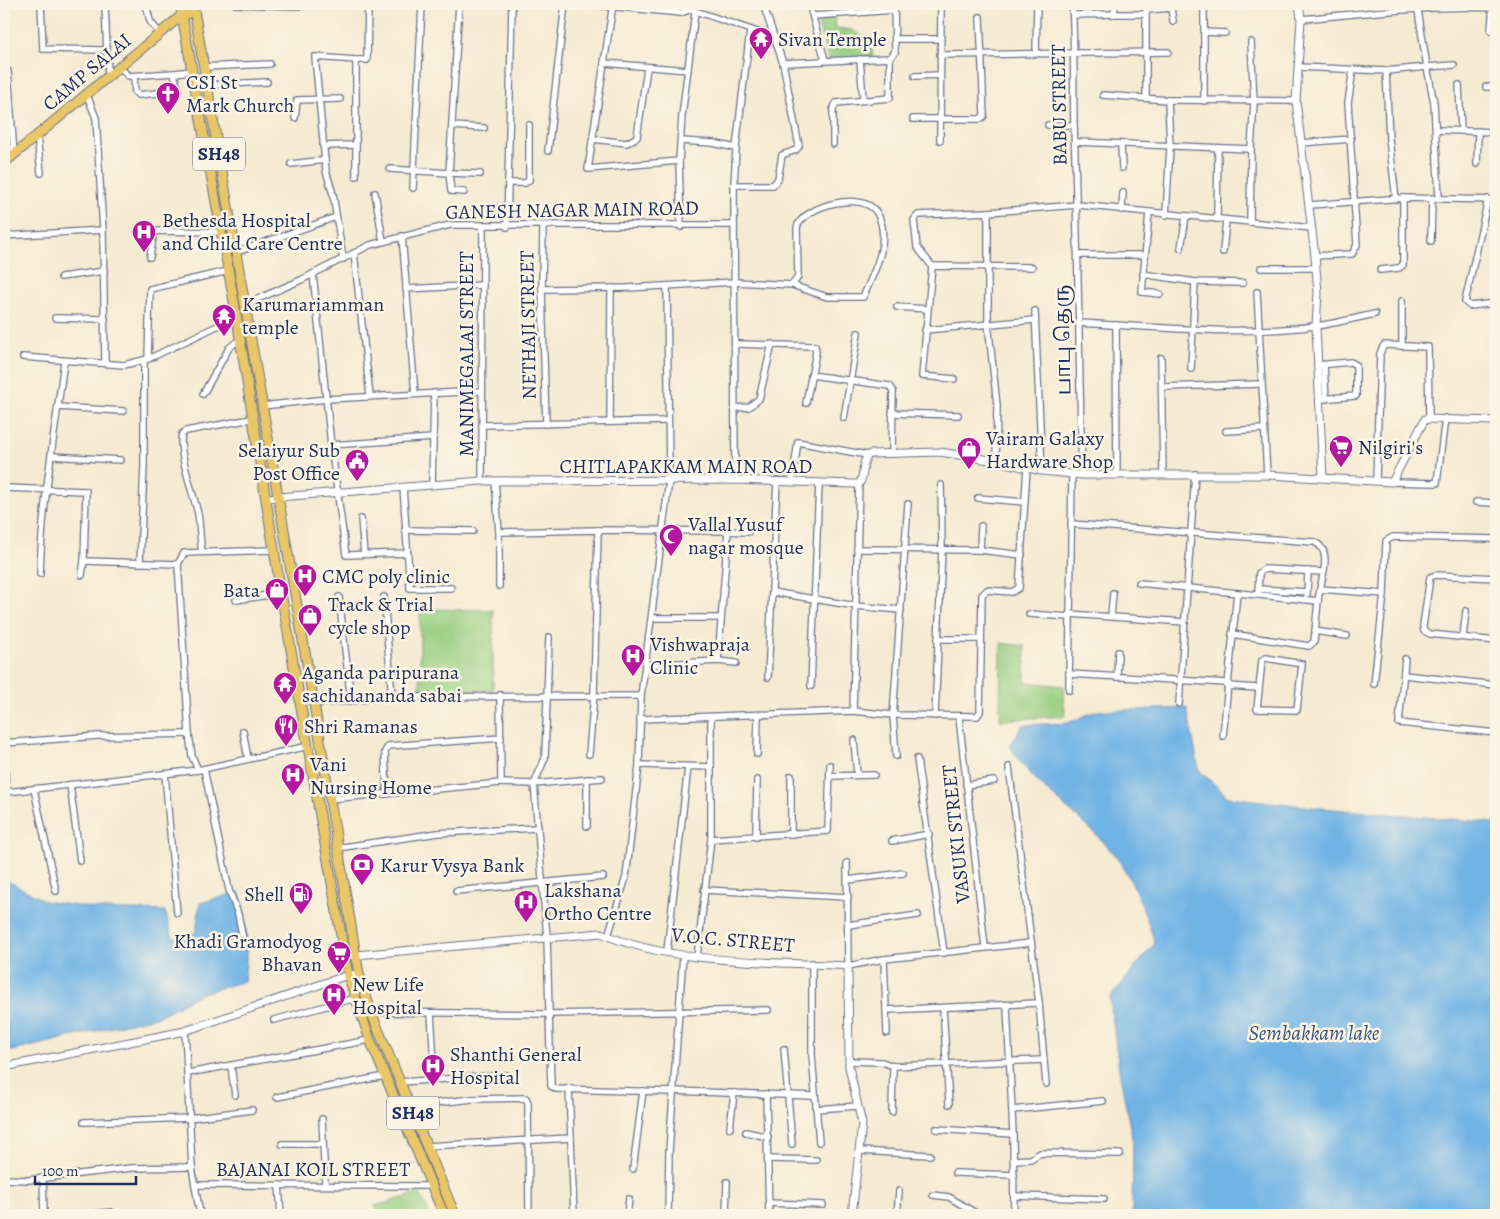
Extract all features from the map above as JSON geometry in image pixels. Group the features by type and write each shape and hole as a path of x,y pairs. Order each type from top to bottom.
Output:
{"main road":[{"name":"SH48","path":"180,4 240,340 281,593 348,975 370,1040 444,1215"},
{"name":"CAMP SALAI","path":"4,163 182,15 193,8"},
{"name":"SH48","path":"193,8 246,304 358,974 371,1012 455,1215"}],"street":[{"path":"41,4 43,49 106,50"},
{"path":"105,4 108,78"},
{"path":"146,4 150,21 160,34"},
{"path":"235,4 303,6 303,4"},
{"path":"343,259 324,160 315,57 367,60 368,4"},
{"path":"413,188 422,4"},
{"path":"459,4 450,173 451,191 464,192"},
{"path":"507,227 512,4"},
{"path":"548,151 565,4"},
{"path":"586,4 679,12 692,11"},
{"path":"675,4 680,4 692,11 775,38"},
{"path":"679,12 680,4"},
{"path":"734,185 772,185 778,179 782,155 796,150 799,146 783,63 763,4"},
{"path":"809,4 825,60"},
{"path":"940,4 940,140"},
{"path":"1036,54 1037,4"},
{"name":"BABU STREET","path":"1072,4 1075,53 1074,125 1078,205"},
{"path":"1114,14 1115,4"},
{"path":"1204,4 1204,101"},
{"path":"1299,4 1301,19 1296,101 1310,205 1318,293 1316,326 1323,399 1323,478"},
{"path":"613,5 588,169 679,161"},
{"path":"1301,19 1417,6 1460,9 1482,6 1494,7 1491,31"},
{"path":"1417,6 1434,103 1436,130 1436,198 1431,241"},
{"path":"813,16 894,7 895,52 890,58 890,98 863,99 840,102 834,105 833,144"},
{"path":"1073,16 1171,8 1173,21"},
{"path":"1146,9 1146,98"},
{"path":"681,227 680,141 692,11"},
{"path":"913,119 980,119 984,116 983,54 980,17"},
{"path":"734,480 734,185 736,148 750,30"},
{"path":"1204,32 1225,33"},
{"path":"895,39 940,39"},
{"path":"1250,222 1254,102 1251,42"},
{"path":"940,55 1168,52"},
{"path":"783,63 890,58"},
{"path":"860,59 863,99"},
{"path":"356,60 356,176"},
{"path":"604,63 688,70"},
{"path":"204,67 270,64"},
{"path":"1298,67 1386,70 1454,65"},
{"path":"120,67 125,75 134,76 192,71"},
{"path":"592,139 627,143 637,137 647,68"},
{"path":"1315,256 1348,255 1354,252 1357,245 1348,103 1353,70"},
{"path":"1386,70 1389,139 1396,199"},
{"path":"8,71 14,155"},
{"path":"134,76 138,95 178,91 175,73"},
{"path":"915,76 940,75"},
{"path":"207,85 267,82"},
{"path":"1458,85 1461,131"},
{"path":"1486,87 1496,87"},
{"path":"87,95 96,118 103,230 105,363"},
{"path":"1104,95 1168,100 1296,101"},
{"path":"295,118 296,101 340,99"},
{"path":"1166,214 1170,147 1168,100"},
{"path":"508,183 525,183 529,180 529,124"},
{"path":"1048,125 1074,125"},
{"path":"452,126 484,128"},
{"path":"1436,130 1496,132"},
{"path":"1477,164 1478,131"},
{"path":"37,136 40,173"},
{"path":"1301,143 1351,139"},
{"path":"680,141 713,143 736,148"},
{"path":"1075,142 1251,149"},
{"path":"1121,144 1122,168"},
{"path":"323,146 356,145"},
{"path":"1217,219 1218,148"},
{"path":"292,164 324,160"},
{"path":"390,169 480,174"},
{"path":"375,193 383,241"},
{"path":"1122,193 1122,210"},
{"path":"1380,270 1399,268 1403,265 1403,198"},
{"path":"1310,205 1354,200 1403,198 1496,200"},
{"path":"1488,199 1465,302 1470,306 1496,303"},
{"path":"542,289 667,286 734,282 792,285 827,297 863,297 882,249 881,224 877,212 870,207 843,201 826,206 801,220 797,227 798,277 792,285"},
{"path":"954,379 922,376 932,266 917,247 914,220 920,214 988,212 1078,205 1312,228"},
{"name":"பாபு தெரு","path":"1078,205 1078,323 1082,475"},
{"path":"988,212 988,323 996,405 996,461"},
{"path":"1149,213 1142,292 1160,294"},
{"path":"236,252 336,216"},
{"path":"1181,248 1186,216"},
{"path":"1223,252 1226,220"},
{"name":"GANESH NAGAR MAIN ROAD","path":"246,304 383,241 450,226 681,227 720,223 734,225"},
{"name":"NETHAJI STREET","path":"543,226 542,289 546,424"},
{"name":"MANIMEGALAI STREET","path":"482,481 483,227"},
{"path":"4,236 103,230"},
{"path":"150,257 154,231 221,232"},
{"path":"402,236 415,394"},
{"path":"354,253 370,396"},
{"path":"1078,255 1146,255"},
{"path":"932,266 988,265 1032,267"},
{"path":"1261,268 1316,268"},
{"path":"61,277 104,271"},
{"path":"140,563 150,289 228,271"},
{"path":"313,274 331,445 346,555 407,553"},
{"path":"1143,274 1195,282 1243,283"},
{"path":"1191,369 1195,282"},
{"path":"406,289 483,285"},
{"path":"608,936 626,877 639,765 642,696 669,481 667,286"},
{"path":"610,288 610,422"},
{"path":"1257,292 1260,384 1267,476"},
{"path":"1402,301 1402,346"},
{"path":"897,306 927,309"},
{"path":"1035,311 1042,472"},
{"path":"1078,323 1193,330 1258,329 1316,326 1375,314"},
{"path":"23,357 124,366 146,360 236,317"},
{"path":"55,318 105,319"},
{"path":"925,330 1035,320"},
{"path":"1116,325 1117,475"},
{"path":"844,418 858,334"},
{"path":"203,394 229,348 240,340"},
{"path":"734,344 815,346 806,403"},
{"path":"735,408 749,407 759,399 772,344"},
{"path":"1376,481 1381,349 1387,344 1428,347 1429,418"},
{"path":"1161,358 1163,475"},
{"path":"40,574 42,521 64,361"},
{"path":"1321,365 1351,362 1356,365 1356,396 1323,399"},
{"path":"811,375 851,379 890,386 893,391 892,454"},
{"path":"1162,387 1260,384"},
{"path":"262,406 326,399 482,391"},
{"path":"432,485 434,393"},
{"path":"58,407 123,411"},
{"path":"892,413 958,415"},
{"path":"202,552 198,514 186,469 181,442 182,434 186,431 252,418"},
{"path":"1392,482 1421,422 1429,418 1496,421"},
{"path":"792,482 798,442 867,455 874,453 940,452 996,461 1042,472 1072,475 1195,474 1437,483 1445,418"},
{"path":"482,425 668,421"},
{"path":"1226,431 1264,428"},
{"path":"331,445 433,438"},
{"path":"853,710 859,484 862,479 867,455"},
{"path":"52,456 120,460"},
{"path":"640,719 853,710 893,715 973,718 979,715 982,593 987,590 1012,592 1018,590 1020,585 1027,468"},
{"path":"1179,704 1195,474"},
{"path":"1069,690 1072,475"},
{"name":"CHITLAPAKKAM MAIN ROAD","path":"266,498 482,481 734,480 859,484"},
{"path":"495,481 499,532 499,586"},
{"path":"768,676 777,481"},
{"path":"811,686 819,482"},
{"path":"934,716 942,548 941,485"},
{"path":"402,487 410,588 450,588"},
{"path":"4,488 48,488 86,491 82,575"},
{"path":"978,498 1025,502"},
{"path":"1476,502 1496,503"},
{"path":"896,756 893,715 908,504"},
{"path":"361,519 364,554"},
{"path":"1071,524 1314,542 1323,548 1325,555 1313,644 1305,647 1232,634"},
{"path":"980,550 981,526"},
{"path":"405,530 473,531"},
{"path":"499,532 598,530 748,532"},
{"path":"589,754 594,694 598,530"},
{"path":"718,661 728,531"},
{"path":"1374,684 1384,594 1386,544 1390,538 1496,539"},
{"path":"857,549 942,548 1022,555"},
{"path":"243,939 238,914 229,890 201,769 192,756 178,564 184,554 274,550"},
{"path":"84,561 178,564"},
{"path":"1258,592 1260,573 1264,569 1323,572"},
{"path":"1307,600 1308,571"},
{"path":"1496,578 1436,575 1430,577 1424,631 1430,634 1496,641"},
{"path":"1139,583 1237,593 1307,592"},
{"path":"1320,589 1384,594"},
{"path":"772,592 856,606 901,610"},
{"path":"1258,592 1318,600"},
{"path":"236,600 281,593"},
{"path":"1111,616 1113,593"},
{"path":"1223,736 1237,593"},
{"path":"339,597 350,700"},
{"path":"384,597 392,697"},
{"path":"1463,638 1466,611"},
{"path":"1029,614 1111,616 1184,622"},
{"path":"652,618 721,618"},
{"path":"1315,631 1347,636"},
{"path":"549,637 545,758 534,784 547,937 551,1086 556,1089 815,1096"},
{"path":"938,638 981,639"},
{"path":"1117,677 1118,652"},
{"path":"1405,658 1399,723 1496,733"},
{"path":"1262,659 1302,664 1297,710 1257,709 1258,688 1262,659"},
{"path":"646,665 718,661 736,663"},
{"path":"1069,674 1181,680 1258,688"},
{"path":"1404,675 1496,685"},
{"path":"314,704 392,697 594,694 642,696"},
{"path":"500,695 501,783"},
{"path":"4,714 7,792 6,821"},
{"path":"757,754 758,715"},
{"path":"697,957 711,839 711,716"},
{"name":"VASUKI STREET","path":"959,717 985,947"},
{"path":"243,731 248,759"},
{"path":"5,743 98,736 189,734"},
{"path":"387,794 385,752 388,746 501,738"},
{"path":"854,740 857,775"},
{"path":"7,792 201,769 309,746"},
{"path":"917,759 929,834 944,953"},
{"path":"639,765 711,767"},
{"path":"711,839 828,831 830,766"},
{"path":"667,952 688,767"},
{"path":"1009,767 1039,1003 1046,1084"},
{"path":"165,774 177,913"},
{"path":"830,776 874,775"},
{"path":"791,776 791,834"},
{"path":"329,799 501,783 534,784 602,778"},
{"path":"586,779 587,826"},
{"path":"756,836 757,780"},
{"path":"966,785 994,782"},
{"path":"70,785 80,861"},
{"path":"34,789 56,891"},
{"path":"337,848 438,833 538,828"},
{"path":"892,842 929,834"},
{"path":"847,863 849,1061 850,1078 862,1124 852,1215"},
{"path":"848,880 903,873"},
{"path":"456,891 603,877"},
{"path":"704,890 848,897"},
{"path":"848,925 918,915"},
{"name":"V.O.C. STREET","path":"345,956 601,933 667,952 697,957 848,966 985,947 1030,943"},
{"path":"668,1215 673,1092 683,955"},
{"path":"884,960 887,1033"},
{"path":"812,964 812,1054 819,1142"},
{"path":"4,1067 185,1031 348,975 358,974"},
{"path":"274,1020 356,998"},
{"path":"886,1010 1007,1006 1039,1003"},
{"path":"1007,1006 1014,1160 1014,1215"},
{"path":"943,1008 949,1104"},
{"path":"371,1012 549,1014 679,1010 768,1010"},
{"path":"431,1012 435,1079"},
{"path":"185,1031 192,1167 200,1215"},
{"path":"188,1074 370,1040"},
{"path":"784,1049 792,1144"},
{"path":"849,1061 882,1062 893,1066 1044,1060"},
{"path":"231,1066 234,1095"},
{"path":"892,1112 893,1066"},
{"path":"400,1082 507,1075"},
{"path":"277,1097 385,1076"},
{"path":"570,1088 574,1215"},
{"path":"633,1169 643,1091"},
{"path":"730,1128 734,1093"},
{"path":"766,1094 769,1215"},
{"path":"410,1106 472,1099 524,1098 528,1103 529,1215"},
{"path":"1012,1110 1103,1101"},
{"path":"816,1109 858,1106"},
{"path":"84,1122 189,1118 252,1110"},
{"path":"322,1119 326,1184"},
{"path":"936,1129 1013,1134"},
{"path":"746,1132 768,1137"},
{"path":"427,1146 571,1138"},
{"path":"282,1144 323,1144"},
{"path":"860,1151 930,1155"},
{"path":"1014,1160 1031,1159 1040,1153 1120,1154"},
{"path":"768,1159 816,1160"},
{"path":"4,1179 43,1178 131,1168 192,1167"},
{"path":"955,1173 1014,1175"},
{"path":"43,1178 44,1215"},
{"path":"726,1215 727,1182"},
{"name":"BAJANAI KOIL STREET","path":"195,1185 326,1184 431,1186"},
{"path":"279,1185 281,1215"},
{"path":"896,1215 899,1191"},
{"path":"934,1195 949,1197 979,1215"},
{"path":"1015,1196 1104,1198"},
{"path":"627,1215 629,1199"},
{"path":"769,1203 823,1205"},
{"path":"84,1215 111,1212 116,1215"}],"green space":[{"path":"835,18 836,28 852,30 871,42 873,57 828,59 817,20"},
{"path":"420,609 493,610 493,690 420,689"},
{"path":"1001,643 1025,646 1025,682 1064,686 1065,716 1000,720"},
{"path":"420,1193 430,1215 378,1215 375,1206"}],"water":[{"name":"Sembakkam lake","path":"1187,708 1199,770 1228,797 1321,808 1496,823 1496,1215 1132,1215 1133,1143 1119,1070 1110,998 1155,943 1133,885 1113,853 1101,839 1033,776 1010,746 1023,725 1068,723 1096,711"},
{"path":"4,879 45,901 97,909 165,911 173,938 196,933 200,903 239,892 246,936 244,981 200,994 159,1016 4,1053"}],"place":[{"name":"Sivan Temple","path":"761,60"},
{"name":"CSI St Mark Church","path":"168,115"},
{"name":"Bethesda Hospital and Child Care Centre","path":"144,253"},
{"name":"Karumariamman temple","path":"224,337"},
{"name":"Nilgiri's","path":"1341,468"},
{"name":"Vairam Galaxy Hardware Shop","path":"969,470"},
{"name":"Selaiyur Sub Post Office","path":"357,482"},
{"name":"Vallal Yusuf nagar mosque","path":"671,557"},
{"name":"CMC poly clinic","path":"305,597"},
{"name":"Bata","path":"277,611"},
{"name":"Track & Trial cycle shop","path":"310,637"},
{"name":"Vishwapraja Clinic","path":"633,677"},
{"name":"Aganda paripurana sachidananda sabai","path":"285,705"},
{"name":"Shri Ramanas","path":"286,747"},
{"name":"Vani Nursing Home","path":"293,796"},
{"name":"Karur Vysya Bank","path":"362,886"},
{"name":"Shell","path":"301,915"},
{"name":"Lakshana Ortho Centre","path":"526,923"},
{"name":"Khadi Gramodyog Bhavan","path":"339,974"},
{"name":"New Life Hospital","path":"334,1016"},
{"name":"Shanthi General Hospital","path":"433,1087"}]}
